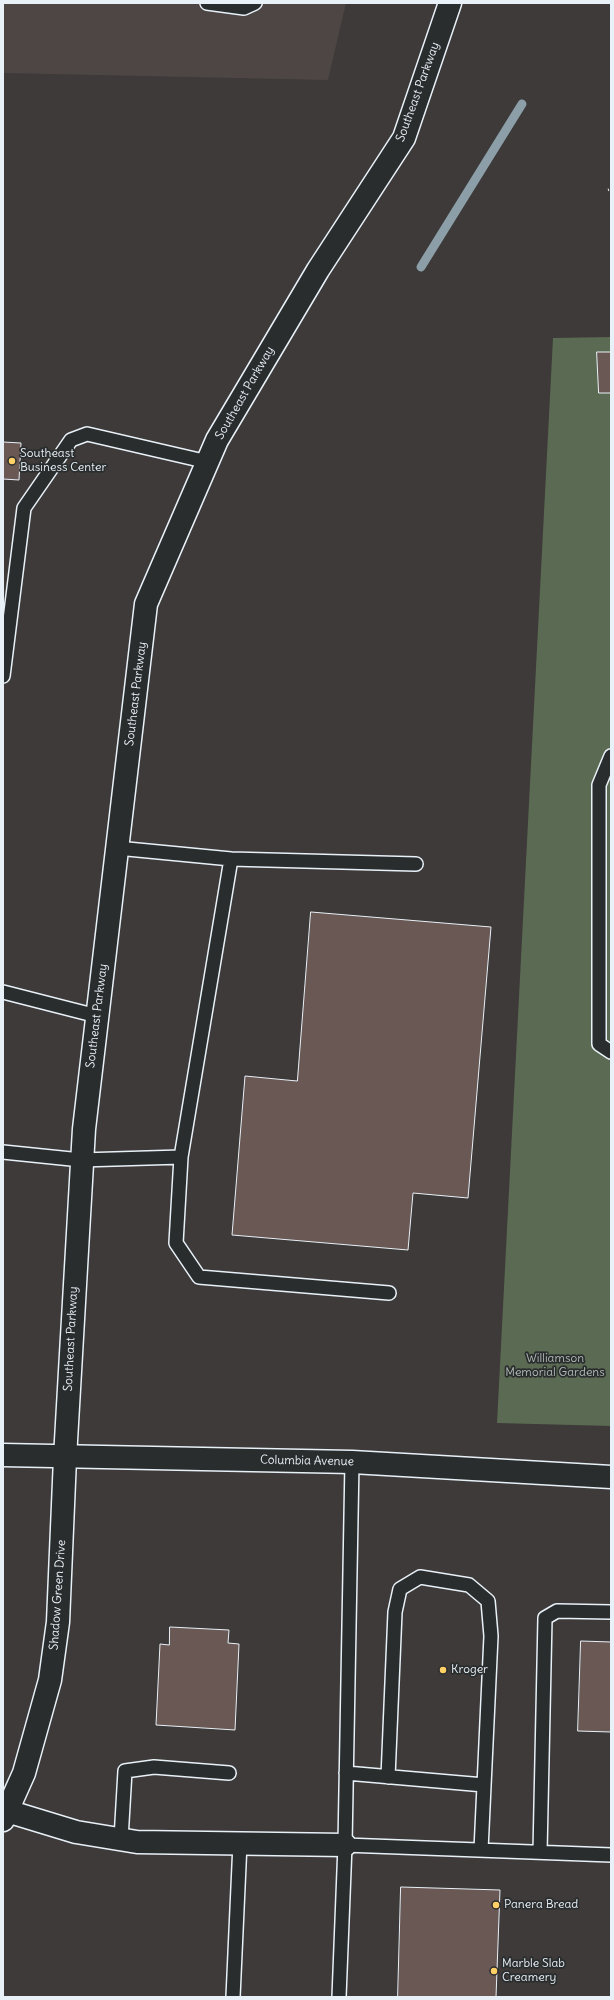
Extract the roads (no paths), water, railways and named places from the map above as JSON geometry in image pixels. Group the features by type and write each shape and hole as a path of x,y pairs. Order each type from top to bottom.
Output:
{"street":[{"name":"Southeast Parkway","path":"65,1458 81,1160 146,604 217,440 318,270 404,138 450,3"},
{"name":"Columbia Avenue","path":"3,1455 65,1458 352,1462 611,1477"},
{"name":"Shadow Green Drive","path":"5,1816 24,1773 50,1680 58,1622 65,1458"},
{"path":"5,1816 76,1832 137,1842 345,1845"}],"lane":[{"path":"207,3 244,8 255,3"},
{"path":"3,676 24,508 71,440 87,434 208,462"},
{"path":"611,756 599,784 599,1044 611,1052"},
{"path":"117,848 232,859 416,864"},
{"path":"232,859 181,1157 176,1243 198,1277 389,1293"},
{"path":"3,992 97,1016"},
{"path":"3,1152 81,1160 181,1157"},
{"path":"339,1997 345,1845 352,1462"},
{"path":"388,1776 395,1612 400,1589 420,1577 469,1585 488,1601 491,1636 481,1850"},
{"path":"540,1852 545,1618 557,1610 611,1612"},
{"path":"120,1839 125,1771 154,1767 229,1773"},
{"path":"346,1773 484,1785"},
{"path":"233,1997 240,1843"},
{"path":"345,1845 611,1855"}],"waterway":[{"path":"421,267 522,104"}],"place":[{"name":"Southeast Business Center","path":"12,461"},
{"name":"Kroger","path":"443,1670"},
{"name":"Panera Bread","path":"496,1905"},
{"name":"Marble Slab Creamery","path":"494,1971"}],"park label":[{"name":"Williamson Memorial Gardens","path":"555,1366"}]}
